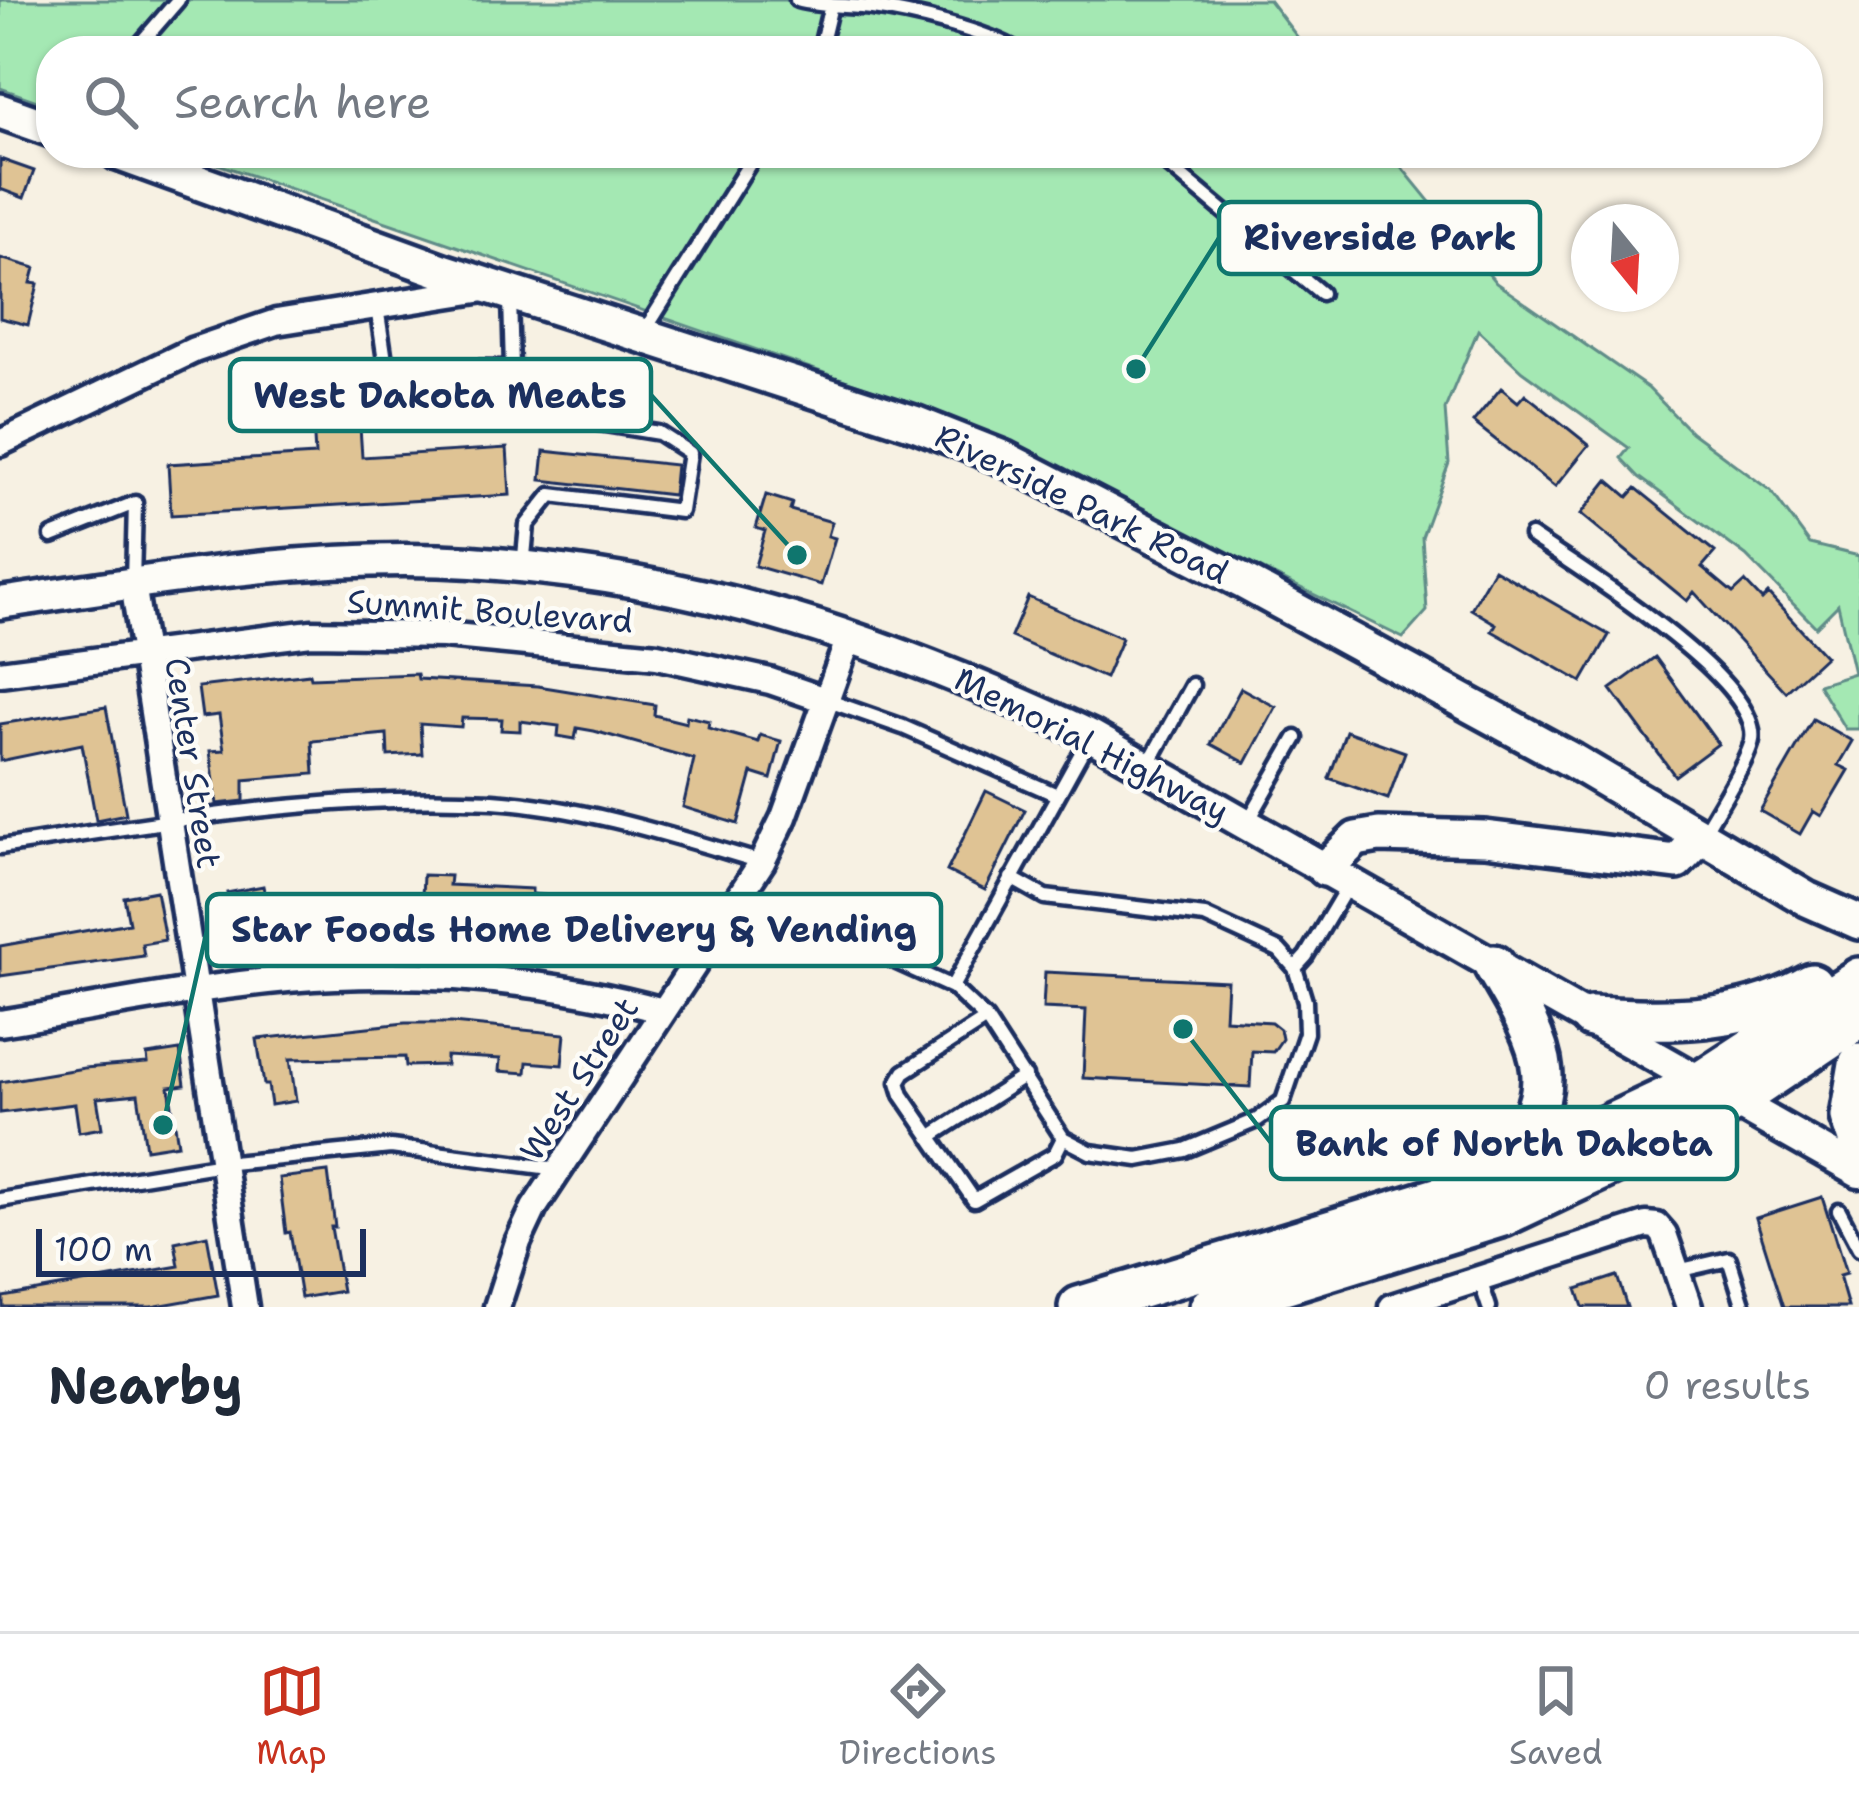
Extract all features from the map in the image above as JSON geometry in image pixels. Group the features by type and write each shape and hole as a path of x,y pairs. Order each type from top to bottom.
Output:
{"main road":[{"path":"0,111 36,124"},
{"name":"Riverside Park Road","path":"160,168 502,290 917,424 1003,458 1242,581 1808,898 1859,922"},
{"path":"1337,876 1356,839 1379,835 1485,838 1677,862 1702,836"},
{"path":"1210,1307 1503,1216 1666,1139 1717,1092 1840,1001 1859,958"},
{"path":"1483,1184 1519,1145 1536,1117 1542,1094 1534,1035 1493,965"},
{"path":"1591,1017 1696,1020 1840,1001"},
{"path":"1859,1064 1850,1116 1859,1142"},
{"path":"1078,1307 1483,1184 1717,1092"}],"street":[{"path":"0,443 194,350 276,322 502,290"},
{"name":"Memorial Highway","path":"0,604 202,573 380,561 524,568 682,589 767,608 971,680 1091,736 1859,1172"},
{"name":"Center Street","path":"134,584 245,1307"},
{"name":"Summit Boulevard","path":"0,673 311,632 444,635 658,656 770,681 828,701"},
{"name":"West Street","path":"497,1307 518,1242 559,1170 762,862 784,817 850,634"},
{"path":"0,1023 334,976 471,979 603,994 663,1011"},
{"path":"1392,1307 1634,1229 1657,1226 1689,1307"}],"lane":[{"path":"147,36 178,0"},
{"path":"796,0 818,6 876,8 988,36"},
{"path":"824,36 831,5"},
{"path":"641,336 747,168"},
{"path":"1172,168 1321,293"},
{"path":"502,290 512,368 544,414 659,433 690,453 681,511 551,495 526,524 524,568"},
{"path":"377,306 386,367 512,368"},
{"path":"52,536 135,503 134,584"},
{"path":"1531,536 1672,636 1717,673 1747,710 1752,740 1702,836"},
{"path":"1146,768 1192,685"},
{"path":"828,701 903,727 1057,795"},
{"path":"952,987 1091,736"},
{"path":"1246,824 1296,738"},
{"path":"0,848 169,821 374,800 495,801 606,817 762,862"},
{"path":"1295,968 1306,956 1337,876"},
{"path":"745,893 952,987 986,1018 1063,1138 1090,1152 1138,1159 1185,1150 1257,1120 1283,1101 1304,1043 1305,1001 1295,968 1265,942 1205,916 1045,897 1011,878"},
{"path":"986,1018 904,1072 898,1082 902,1095 974,1200 1055,1154 1063,1138"},
{"path":"930,1137 1025,1076"},
{"path":"0,1200 222,1164 391,1147 559,1170"},
{"path":"1839,1211 1859,1249"},
{"path":"1677,1271 1729,1259 1744,1307"},
{"path":"1480,1279 1489,1307"}],"green space":[{"path":"0,0 1269,0 1297,36 36,36 36,101 0,88"},
{"path":"230,168 1402,168 1496,283 1648,388 1691,432 1771,491 1810,544 1859,556 1859,729 1845,729 1818,684 1854,673 1838,605 1816,627 1746,556 1639,477 1621,458 1629,448 1522,371 1478,330 1445,409 1449,463 1422,537 1427,611 1403,638 946,415"}],"building":[{"path":"0,159 34,171 24,198 0,189"},
{"path":"0,258 35,268 31,283 38,284 28,325 0,318"},
{"path":"508,380 509,407 359,412 362,457 507,448 510,495 171,515 168,464 315,455 311,386"},
{"path":"1501,388 1518,402 1525,394 1589,445 1555,487 1473,422"},
{"path":"544,451 676,465 673,495 541,480"},
{"path":"1608,480 1628,497 1636,488 1715,552 1702,567 1733,593 1745,582 1762,600 1768,594 1825,656 1786,692 1694,592 1687,601 1581,514"},
{"path":"766,495 792,503 790,510 832,522 828,536 835,538 821,585 755,566 765,531 756,528"},
{"path":"1494,569 1609,635 1582,682 1492,631 1496,624 1471,609"},
{"path":"1028,597 1122,638 1105,678 1011,637"},
{"path":"1655,657 1718,744 1675,776 1611,689"},
{"path":"310,674 311,678 417,674 418,679 538,686 655,705 654,715 686,723 687,716 709,721 708,728 758,742 760,735 781,741 771,779 752,773 738,824 683,807 694,759 577,728 575,739 558,736 559,726 520,721 520,731 501,730 502,719 462,718 461,727 420,724 422,754 388,756 387,734 312,741 314,774 244,780 244,801 217,804 210,751 224,750 219,715 202,717 198,687"},
{"path":"1241,688 1276,707 1246,763 1211,744"},
{"path":"106,707 126,814 96,820 82,744 0,761 0,724"},
{"path":"1813,719 1852,741 1838,765 1848,770 1821,816 1813,811 1800,834 1760,811"},
{"path":"1346,731 1405,752 1388,799 1329,778"},
{"path":"986,791 1025,810 985,890 947,871"},
{"path":"423,875 450,876 449,885 532,889 532,894 599,901 598,910 646,917 645,926 658,928 654,959 568,944 569,935 529,930 529,938 493,936 494,915 450,915 450,931 422,928 360,933 358,902 422,897"},
{"path":"263,886 270,918 318,910 322,936 275,943 276,950 240,957 227,893"},
{"path":"156,891 165,940 142,944 144,956 0,976 0,946 129,923 124,897"},
{"path":"1045,972 1227,981 1225,1019 1271,1022 1280,1029 1282,1039 1273,1052 1252,1051 1250,1087 1083,1078 1086,1010 1043,1008"},
{"path":"405,1023 565,1034 562,1065 527,1062 526,1073 499,1071 500,1059 446,1056 446,1065 406,1066 405,1057 290,1059 296,1101 271,1105 257,1039"},
{"path":"180,1050 185,1085 169,1087 178,1144 146,1149 138,1094 97,1098 102,1128 79,1132 75,1104 0,1113 0,1082 148,1063 147,1055"},
{"path":"328,1172 342,1291 301,1298 279,1178"},
{"path":"1822,1197 1846,1274 1839,1276 1848,1307 1784,1307 1756,1218"},
{"path":"207,1235 218,1295 151,1307 3,1307 3,1297 179,1266 175,1242"},
{"path":"1617,1276 1627,1307 1583,1307 1577,1289"}],"place":[{"name":"Riverside Park","path":"1136,369"},
{"name":"West Dakota Meats","path":"797,555"},
{"name":"Bank of North Dakota","path":"1183,1029"},
{"name":"Star Foods Home Delivery & Vending","path":"163,1125"}]}
